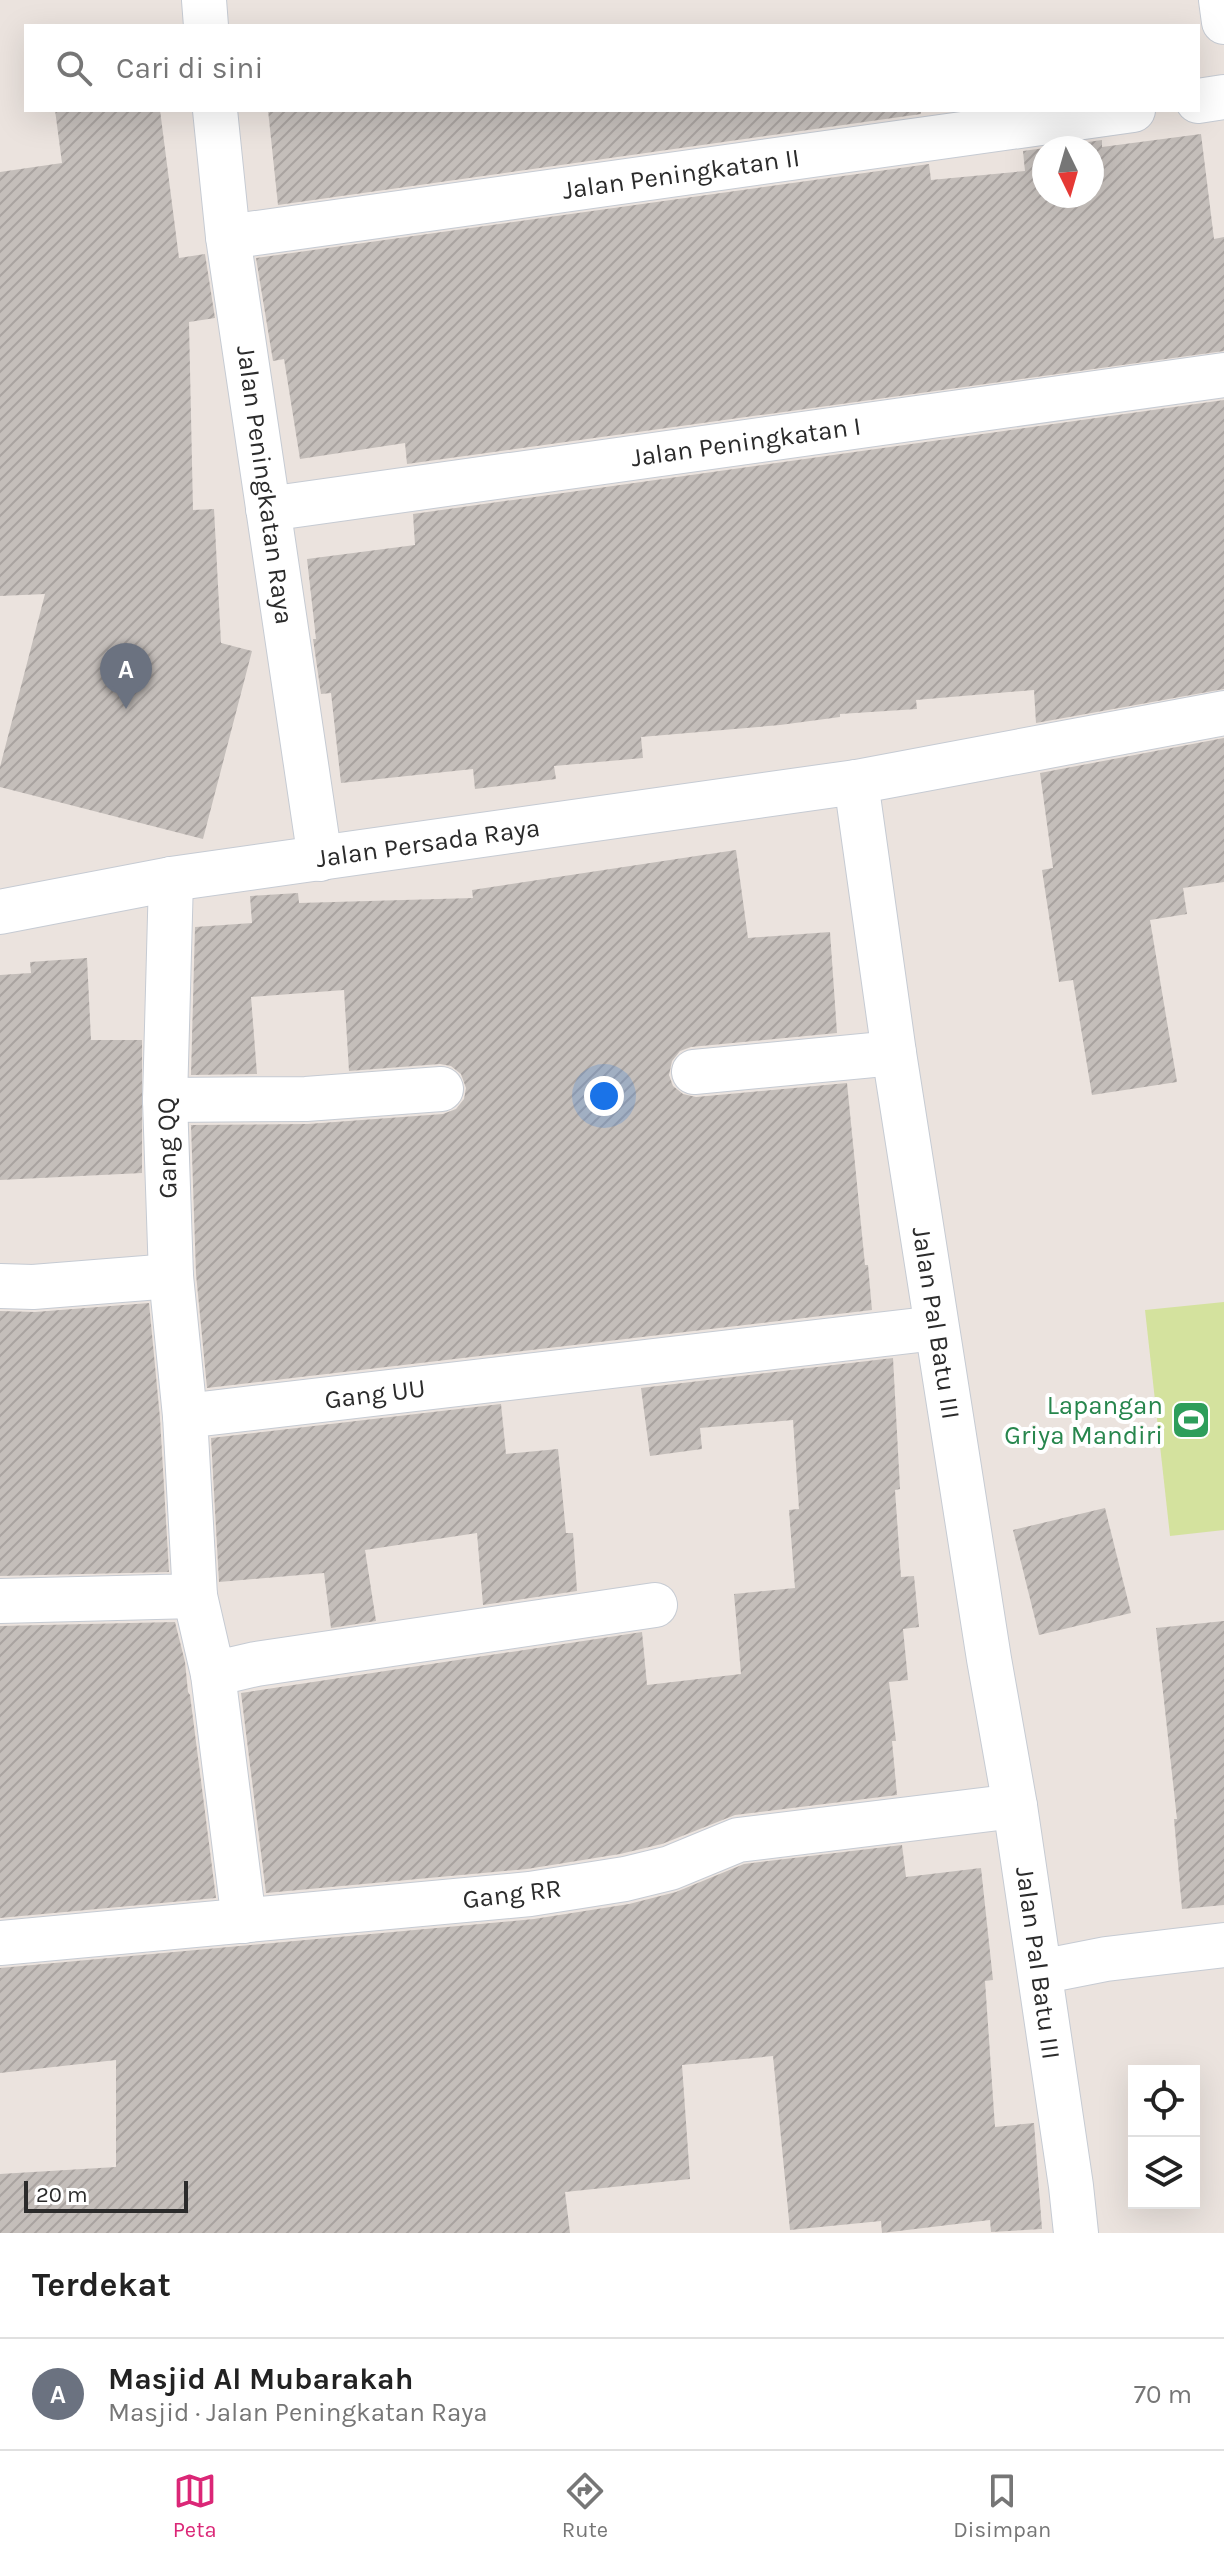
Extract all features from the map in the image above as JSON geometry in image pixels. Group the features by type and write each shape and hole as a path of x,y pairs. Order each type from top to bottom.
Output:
{"street":[{"path":"204,0 206,24"},
{"path":"1221,0 1224,22"},
{"path":"1200,101 1224,97"},
{"name":"Jalan Peningkatan Raya","path":"215,112 228,237 320,859"},
{"name":"Jalan Peningkatan II","path":"228,237 1119,112"},
{"name":"Jalan Peningkatan I","path":"268,509 1224,375"},
{"path":"856,782 1224,713"},
{"name":"Jalan Persada Raya","path":"0,912 171,879 856,782"},
{"name":"Jalan Pal Batu III","path":"856,782 936,1328 1015,1806 1076,2233"},
{"name":"Gang QQ","path":"171,879 165,1100 171,1276 185,1416"},
{"path":"694,1072 894,1053"},
{"path":"165,1100 306,1099 441,1089"},
{"path":"0,1286 33,1287 171,1276"},
{"name":"Gang UU","path":"185,1416 936,1328"},
{"path":"185,1416 195,1596 213,1674 244,1921"},
{"path":"0,1601 195,1596"},
{"path":"213,1674 256,1664 655,1605"},
{"name":"Gang RR","path":"0,1943 530,1894 625,1879 670,1868 738,1840 1015,1806"},
{"path":"1040,1972 1106,1959 1224,1945"}],"green space":[{"name":"Lapangan Griya Mandiri","path":"1224,1302 1224,1530 1170,1536 1145,1310"}],"building":[{"path":"55,112 160,112 179,258 205,254 215,318 189,322 193,510 214,509 221,643 252,651 203,839 0,787 0,767 45,594 0,596 0,172 62,163"},
{"path":"268,112 921,112 921,114 278,205"},
{"path":"1201,134 1214,239 1224,237 1224,351 407,464 405,443 300,459 284,359 273,361 256,258 929,164 931,180 1025,171 1023,151 1032,150 1032,208 1104,208 1104,147"},
{"path":"1224,400 1224,689 1036,723 1034,690 916,700 917,709 840,714 840,717 780,725 641,737 643,758 554,766 556,779 475,789 473,769 341,783 331,693 321,694 307,559 415,545 413,514"},
{"path":"1224,738 1224,882 1183,888 1187,914 1150,920 1177,1082 1092,1095 1073,980 1059,982 1042,870 1053,868 1040,773"},
{"path":"736,850 748,938 830,932 837,1033 691,1047 680,1051 672,1061 669,1075 673,1086 683,1094 696,1097 847,1083 872,1310 207,1388 196,1274 191,1125 308,1124 443,1114 456,1109 464,1099 466,1088 461,1074 451,1066 440,1064 349,1071 344,990 251,997 257,1074 191,1075 195,927 252,923 250,896 298,893 299,903 473,898 472,890"},
{"path":"87,958 91,1040 142,1040 142,1173 0,1180 0,975 31,973 30,962"},
{"path":"149,1303 160,1418 169,1572 0,1576 0,1311 35,1312"},
{"path":"893,1358 900,1489 895,1490 901,1577 914,1576 919,1627 903,1629 908,1680 889,1682 896,1741 892,1741 897,1795 735,1815 662,1844 527,1869 266,1893 241,1693 642,1632 647,1685 741,1674 734,1594 795,1588 789,1510 799,1509 793,1420 700,1428 702,1449 650,1456 641,1388"},
{"path":"501,1404 506,1454 558,1449 566,1533 573,1533 577,1591 483,1605 477,1533 365,1550 376,1621 331,1628 324,1573 219,1582 211,1438"},
{"path":"1105,1508 1131,1613 1039,1635 1013,1530"},
{"path":"1224,1621 1224,1905 1182,1909 1174,1819 1177,1819 1156,1628"},
{"path":"175,1622 190,1695 216,1898 0,1918 0,1626"},
{"path":"902,1845 906,1877 981,1868 993,1980 985,1981 995,2127 1034,2123 1042,2229 991,2232 990,2220 882,2233 881,2221 790,2230 773,2056 682,2065 690,2179 565,2192 570,2233 0,2233 0,2174 116,2167 116,2060 0,2073 0,1968 534,1919 629,1904 676,1892 744,1864"}],"place":[{"name":"Masjid Al Mubarakah","path":"126,709"},
{"name":"Lapangan Griya Mandiri","path":"1191,1420"}]}
